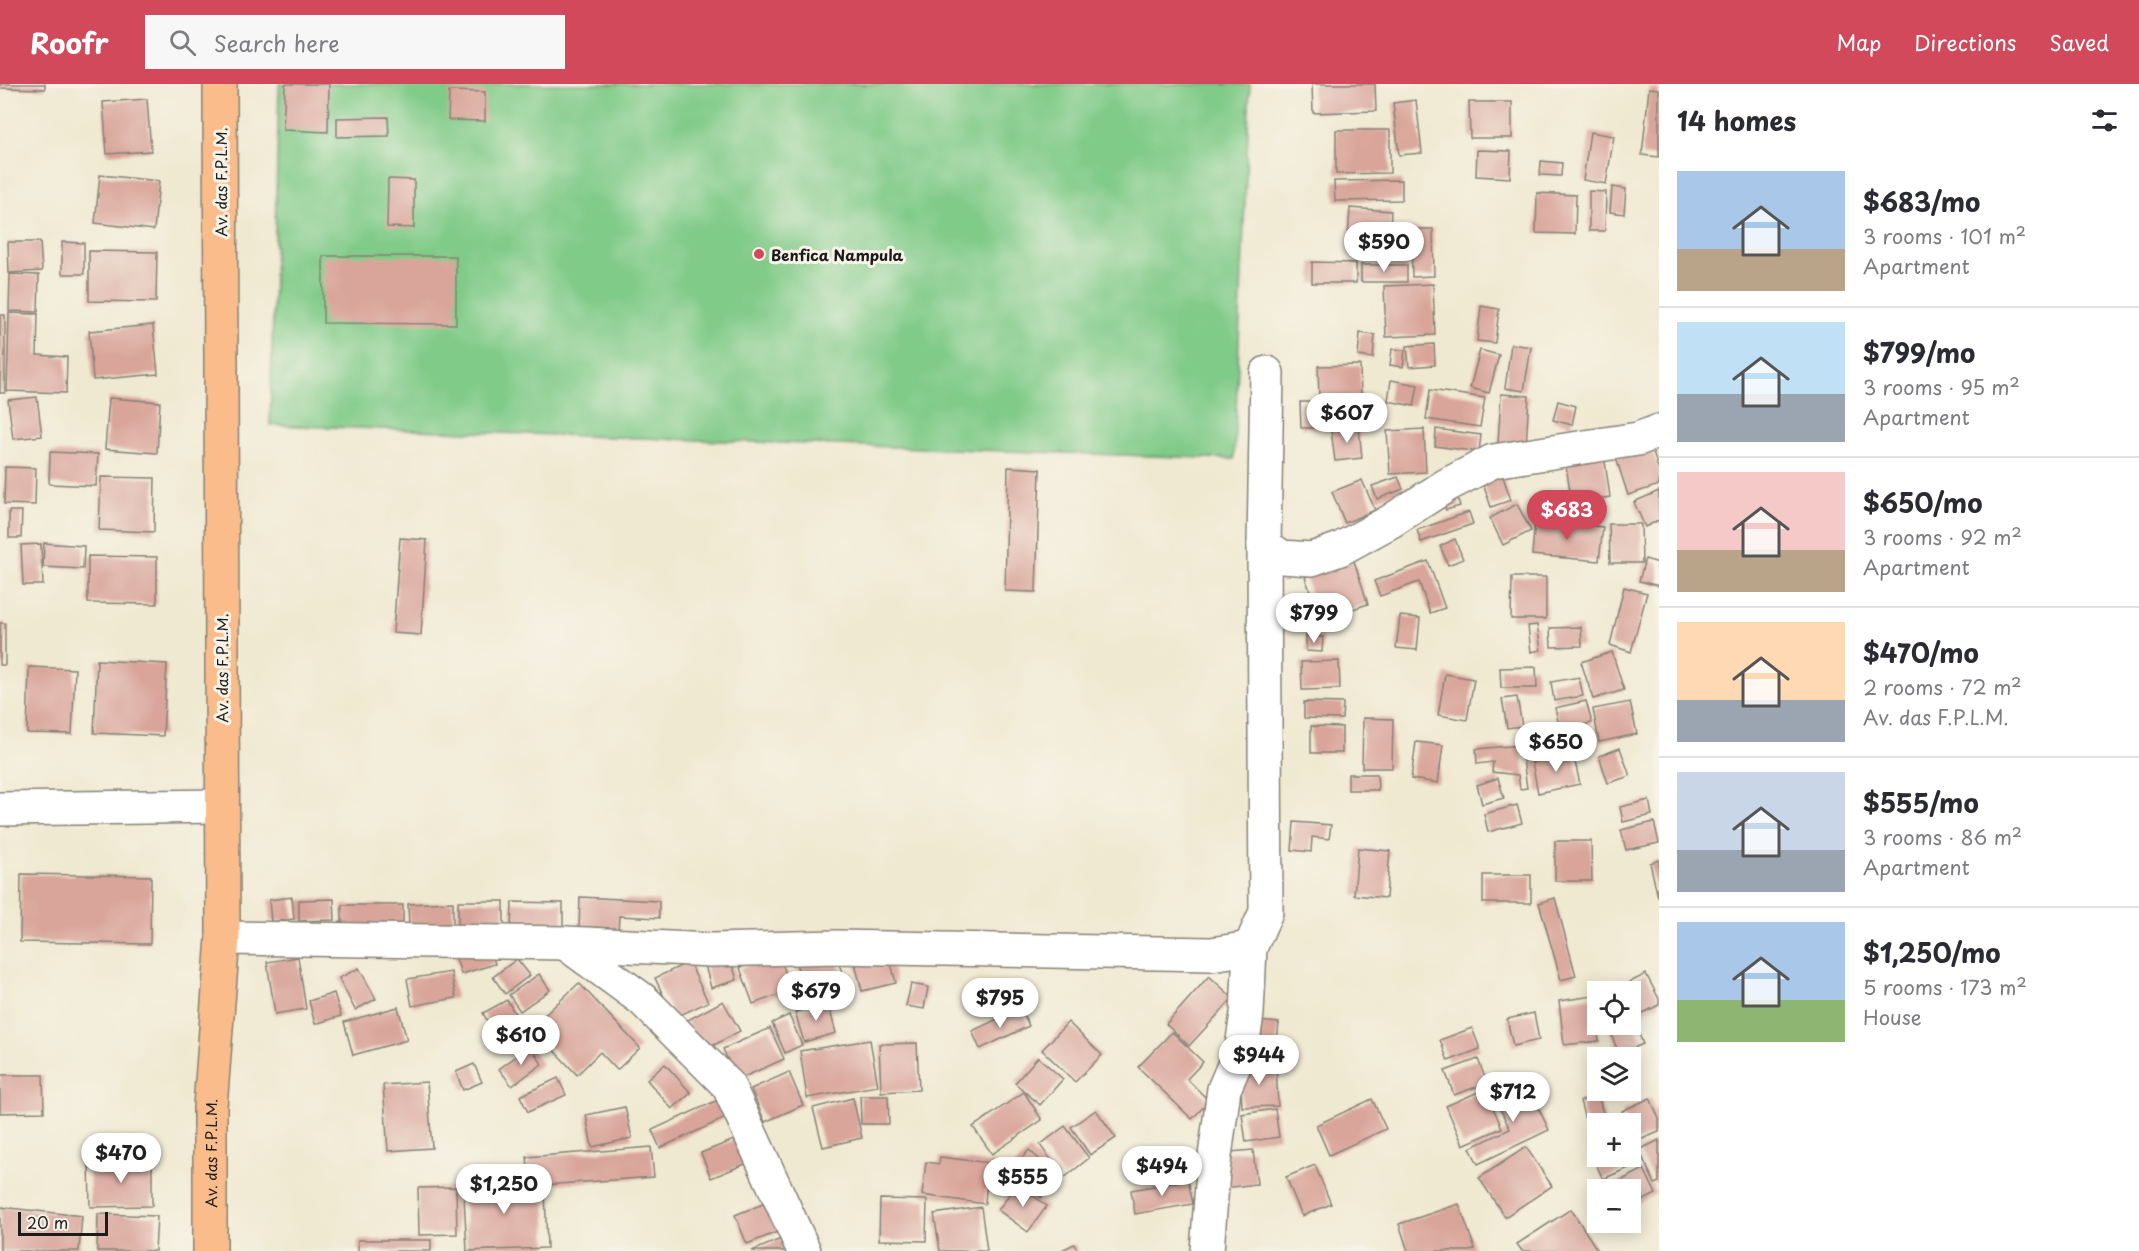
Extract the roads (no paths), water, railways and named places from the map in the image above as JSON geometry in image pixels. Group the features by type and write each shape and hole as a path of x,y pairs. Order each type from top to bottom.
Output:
{"main road":[{"name":"Av. das F.P.L.M.","path":"210,1251 210,1107 223,938 220,84"}],"street":[{"path":"1207,1251 1213,1171 1224,1089 1242,1047 1247,1014 1250,948 1266,912 1264,545 1266,373"},
{"path":"1264,545 1282,557 1312,559 1340,549 1391,521 1447,484 1493,461 1638,439 1659,431"},
{"path":"0,809 221,806"},
{"path":"223,938 565,943 711,950 836,946 1211,954 1250,948"},
{"path":"565,943 643,1000 728,1085 804,1251"}],"place":[{"name":"Benfica Nampula","path":"759,254"}]}
